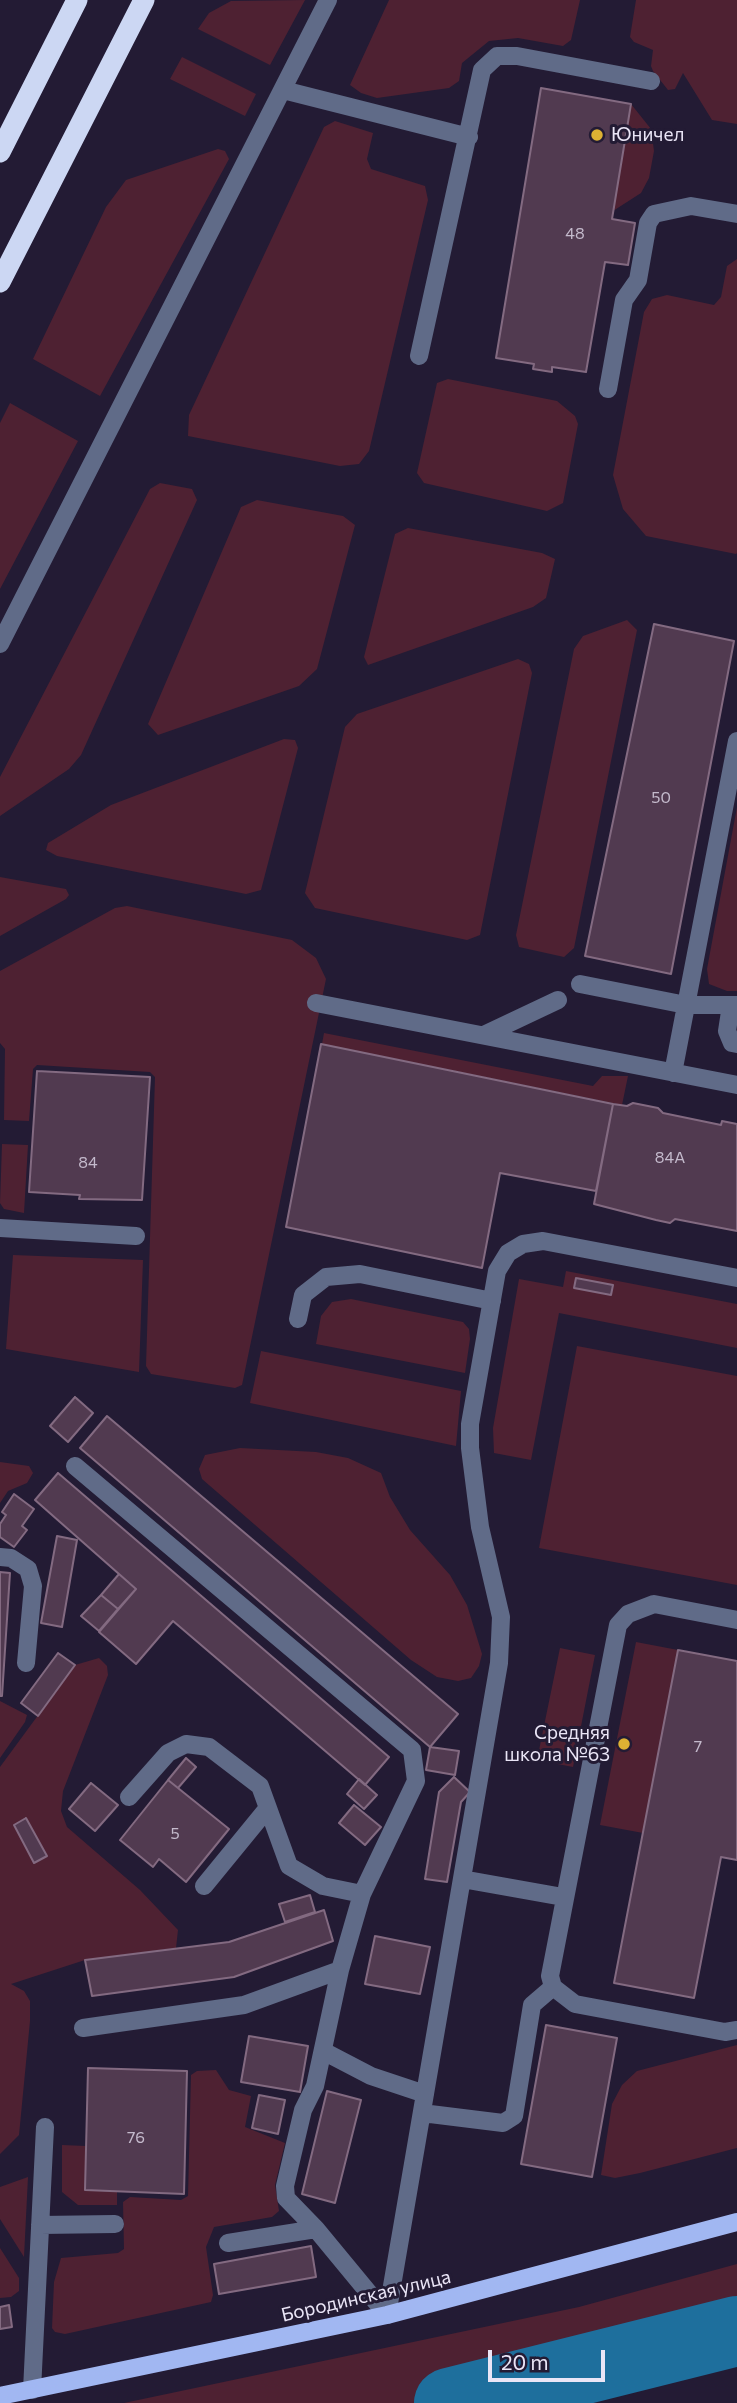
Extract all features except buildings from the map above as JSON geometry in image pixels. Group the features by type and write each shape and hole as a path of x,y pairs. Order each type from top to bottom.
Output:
{"highway":[{"path":"0,152 77,0"},
{"path":"0,282 144,0"}],"main road":[{"name":"Бородинская улица","path":"0,2396 387,2315 737,2222"}],"lane":[{"path":"0,644 328,0"},
{"path":"419,356 482,70 497,56 517,56 651,81"},
{"path":"284,90 469,137"},
{"path":"608,388 624,300 638,280 648,223 654,214 691,206 737,214"},
{"path":"673,1073 737,741"},
{"path":"580,984 686,1005 734,1005 727,1031 732,1043 737,1044"},
{"path":"484,1035 558,1000"},
{"path":"316,1003 737,1085"},
{"path":"0,1228 136,1236"},
{"path":"387,2315 499,1663 501,1617 480,1527 470,1448 470,1424 497,1271 508,1253 523,1244 543,1241 737,1278"},
{"path":"298,1319 303,1295 326,1277 359,1275 492,1301"},
{"path":"75,1466 412,1750 416,1781 362,1894 340,1970 311,2099 303,2110 285,2186 286,2198 387,2315"},
{"path":"0,1557 11,1558 29,1569 33,1586 26,1663"},
{"path":"737,1620 654,1604 628,1614 618,1625 551,1962 553,1987 575,2004 725,2032 737,2030"},
{"path":"129,1797 168,1753 187,1744 209,1747 260,1786 289,1866 323,1886 362,1894"},
{"path":"204,1886 267,1809"},
{"path":"462,1879 563,1897"},
{"path":"83,2028 244,2005 340,1970"},
{"path":"422,2113 503,2123 514,2116 532,2004 553,1987"},
{"path":"323,2051 371,2076 425,2094"},
{"path":"32,2390 45,2127"},
{"path":"40,2225 115,2224"},
{"path":"228,2243 316,2230"}],"shaded area":[{"path":"305,0 270,65 198,29 209,13 231,1"},
{"path":"389,0 580,0 571,40 563,46 518,38 489,41 462,63 459,81 449,88 377,98 361,93 350,85"},
{"path":"636,0 737,0 737,124 712,120 683,73 675,89 668,90 651,66 653,50 634,42 630,37"},
{"path":"182,57 256,94 245,116 170,79"},
{"path":"631,104 651,129 654,151 649,178 641,193 613,211"},
{"path":"335,121 373,133 367,159 371,169 425,186 428,200 369,451 359,464 340,466 188,436 189,415 324,127"},
{"path":"218,149 225,151 229,159 100,396 33,359 106,207 126,180"},
{"path":"737,259 736,554 646,536 623,509 613,475 644,312 652,299 667,295 714,305 721,297 727,266"},
{"path":"448,379 557,401 575,416 578,424 563,503 547,511 424,483 417,473 437,383"},
{"path":"10,403 78,441 0,589 0,423"},
{"path":"160,483 192,489 197,500 81,755 69,769 0,816 0,777 150,489"},
{"path":"257,500 343,516 355,525 317,669 299,686 158,735 148,724 241,507"},
{"path":"408,528 542,553 555,559 546,598 533,607 368,665 364,657 395,534"},
{"path":"627,620 637,630 574,948 564,957 519,947 516,935 574,649 583,636"},
{"path":"518,659 529,664 532,673 480,935 467,940 315,908 305,893 345,727 357,714"},
{"path":"284,739 295,740 298,748 261,890 246,894 57,856 46,850 48,843 111,805"},
{"path":"737,807 737,991 727,991 709,984 707,969"},
{"path":"0,877 66,889 69,895 0,936"},
{"path":"127,906 292,940 316,958 326,979 242,1385 235,1388 151,1374 146,1366 155,1077 150,1072 37,1065 33,1069 29,1121 4,1120 5,1049 0,1043 0,971 115,908"},
{"path":"324,1033 593,1086 602,1076 628,1076 622,1105 322,1044"},
{"path":"2,1144 28,1145 24,1213 4,1209 0,1203"},
{"path":"13,1255 143,1260 139,1372 6,1349"},
{"path":"566,1271 737,1304 737,1348 559,1313 531,1460 494,1453 493,1428 519,1279 563,1287"},
{"path":"351,1299 463,1322 469,1329 470,1339 465,1373 316,1344 321,1316 332,1302"},
{"path":"577,1346 737,1376 737,1585 539,1548"},
{"path":"261,1351 461,1391 456,1446 250,1403"},
{"path":"240,1448 316,1452 348,1458 381,1473 390,1497 410,1530 450,1575 467,1605 482,1654 479,1666 471,1678 458,1681 437,1677 411,1660 202,1479 199,1469 205,1455"},
{"path":"0,1462 29,1466 33,1473 27,1483 8,1491 0,1503"},
{"path":"636,1642 678,1650 643,1833 600,1825"},
{"path":"560,1648 595,1655 573,1767 537,1760"},
{"path":"99,1658 107,1666 108,1675 63,1791 61,1811 67,1827 140,1890 178,1930 176,1948 85,1960 11,1984 24,1991 30,2001 30,2021 19,2135 0,2154 0,1767 75,1665"},
{"path":"0,1701 27,1715 0,1758"},
{"path":"737,2045 737,2148 615,2178 601,2175 612,2104 622,2085 637,2071"},
{"path":"216,2070 229,2090 251,2096 245,2127 285,2143 275,2185 279,2211 272,2217 214,2227 206,2247 213,2295 211,2302 65,2334 55,2332 52,2328 54,2282 61,2258 118,2253 124,2249 123,2202 130,2197 181,2200 188,2196 191,2075 197,2071"},
{"path":"62,2145 86,2146 85,2190 117,2191 117,2205 78,2205 62,2192"},
{"path":"28,2177 24,2257 0,2219 0,2187"},
{"path":"0,2248 19,2278 19,2291 11,2297 0,2298"},
{"path":"737,2264 737,2360 579,2403 124,2403 579,2307"}],"waterway":[{"path":"449,2403 737,2331"}],"place":[{"name":"Юничел","path":"597,135"},
{"name":"Средняя школа №63","path":"624,1744"}]}
